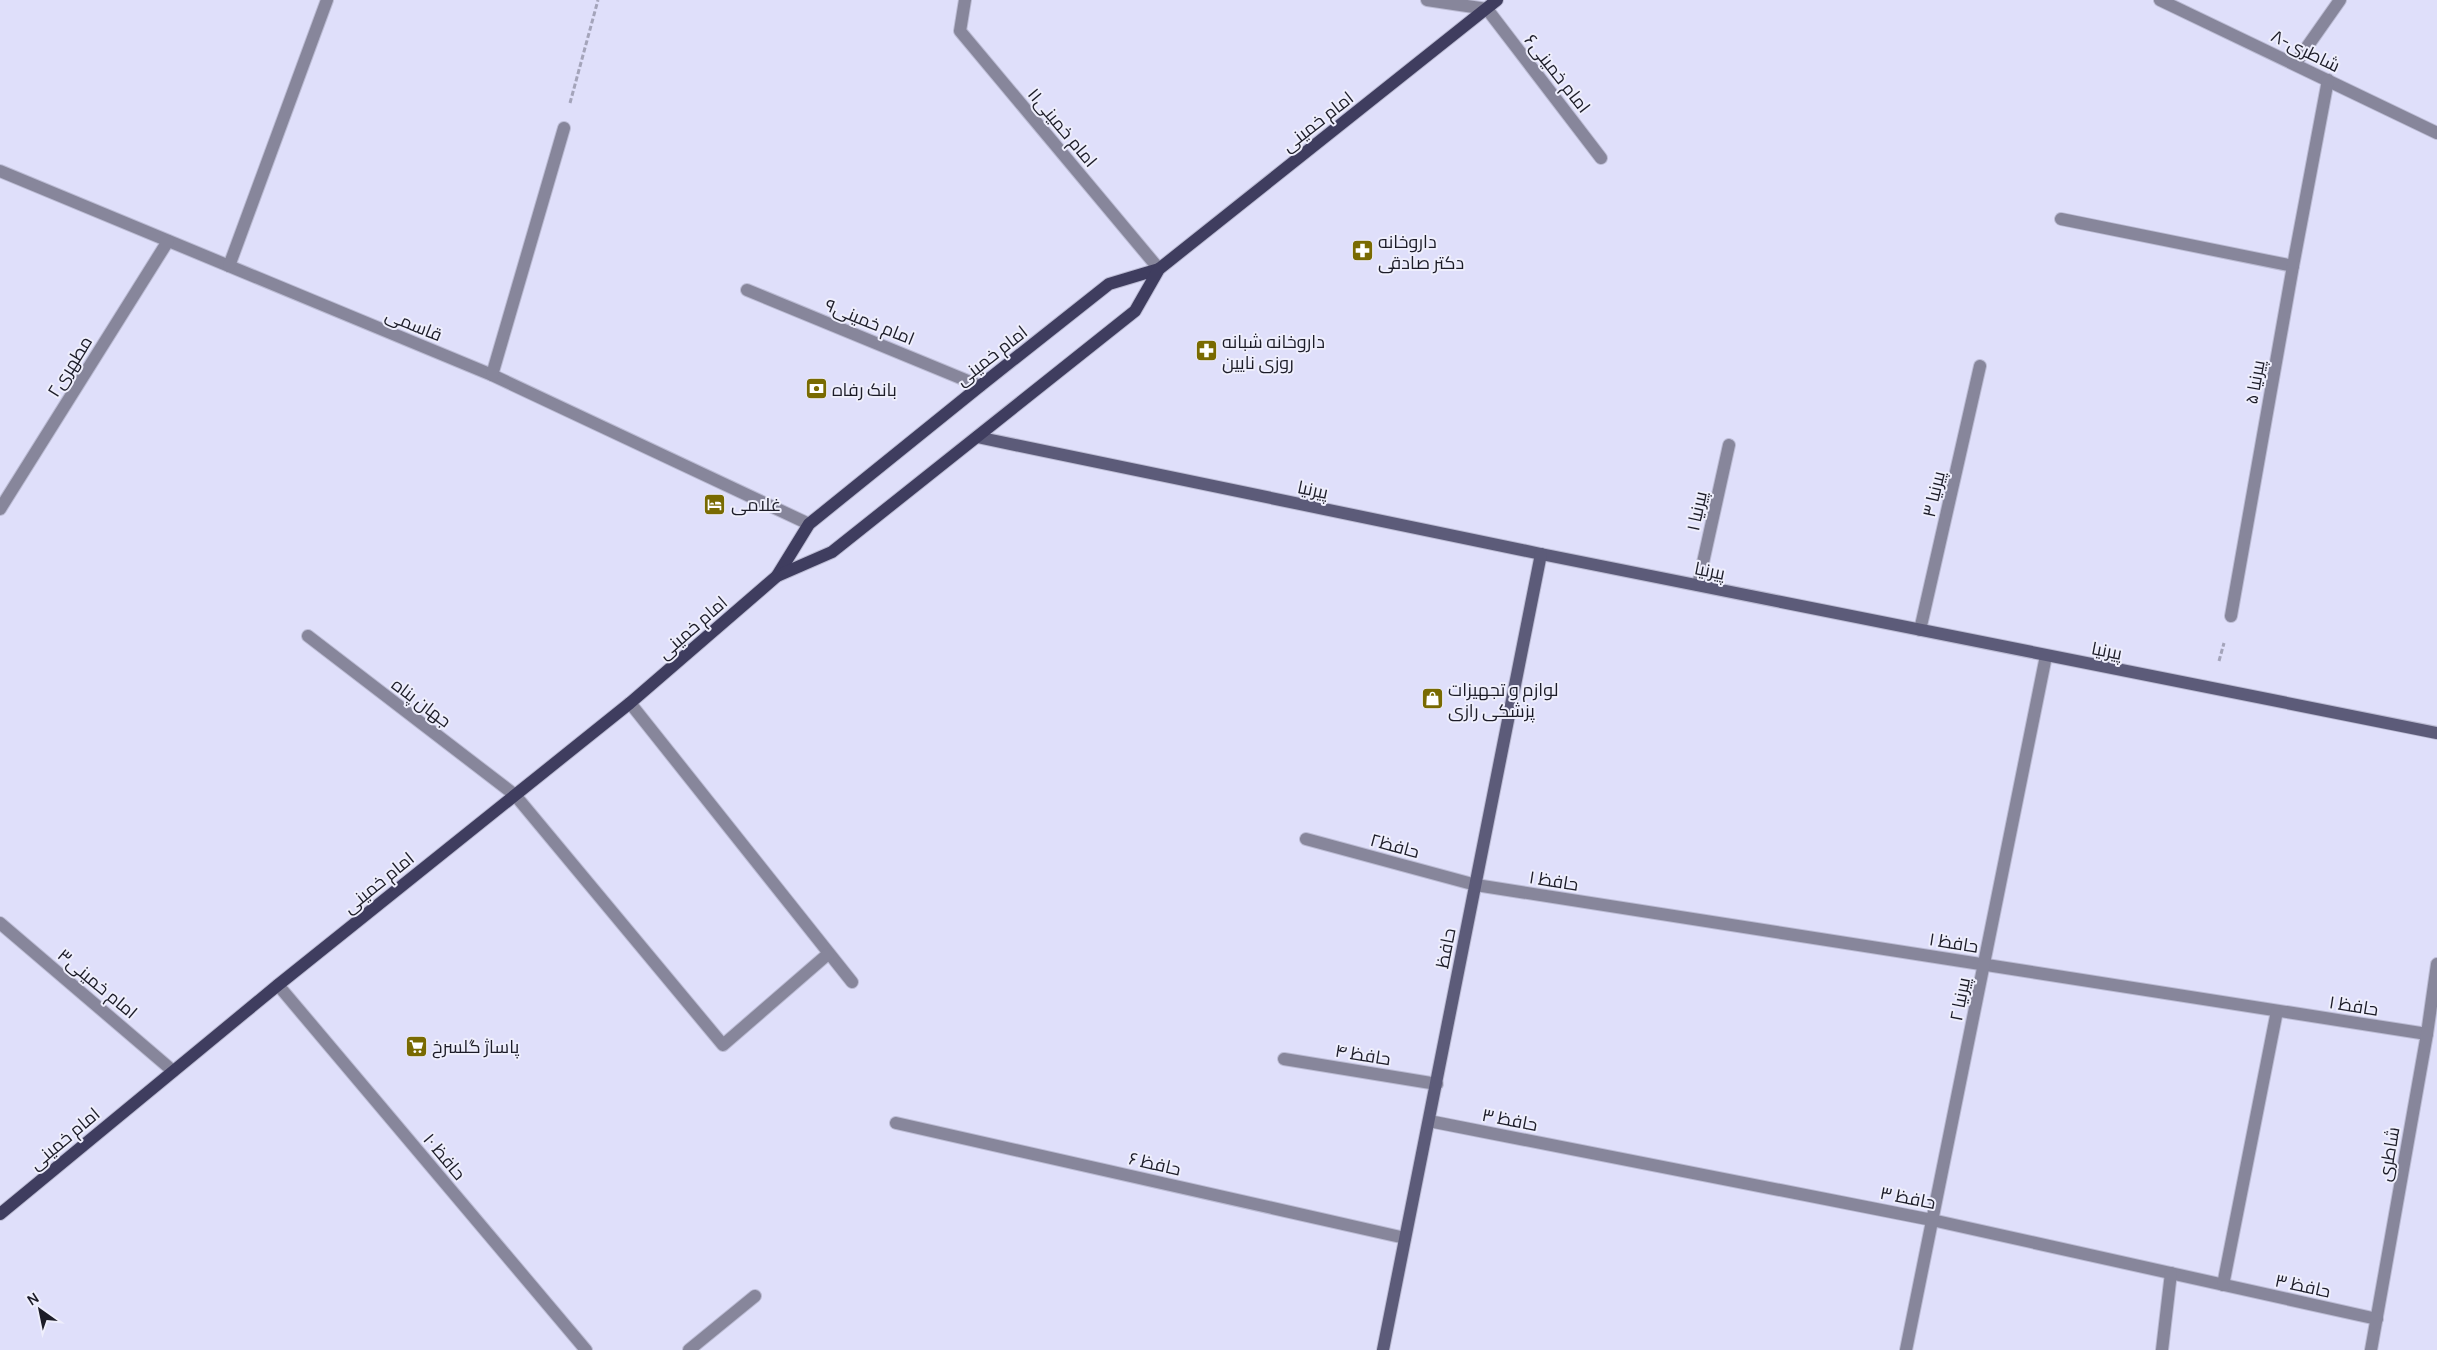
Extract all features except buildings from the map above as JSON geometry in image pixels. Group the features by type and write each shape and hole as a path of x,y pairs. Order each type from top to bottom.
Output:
{"main road":[{"name":"امام خمینی","path":"0,1214 278,985 630,703 777,576 832,552 1135,311 1159,269 1497,0"},
{"name":"امام خمینی","path":"777,576 809,524 980,386 1109,284 1159,269"},
{"name":"پیرنیا","path":"977,437 1541,554 2437,733"},
{"name":"حافظ","path":"1384,1350 1541,554"}],"street":[{"path":"229,266 327,0"},
{"name":"امام خمینی۱۱","path":"965,0 960,31 1159,269"},
{"path":"1427,0 1486,9"},
{"name":"۸-شاطری","path":"2160,0 2437,132"},
{"path":"2294,64 2340,0"},
{"name":"امام خمینی۶","path":"1486,9 1601,158"},
{"name":"پیرنیا ۵","path":"2231,616 2328,80"},
{"path":"492,375 564,128"},
{"name":"قاسمی","path":"0,172 492,375 809,524"},
{"path":"2060,219 2293,266"},
{"name":"مطهری۲","path":"0,509 168,241"},
{"name":"امام خمینی۹","path":"747,290 980,386"},
{"name":"پیرنیا ۳","path":"1920,630 1980,366"},
{"name":"پیرنیا ۱","path":"1698,585 1729,444"},
{"name":"جهان پناه","path":"308,636 515,795 723,1045 828,954"},
{"name":"پیرنیا ۲","path":"1906,1350 2046,656"},
{"path":"630,703 852,982"},
{"name":"حافظ۲","path":"1306,839 1476,885"},
{"name":"حافظ ۱","path":"1476,885 2427,1034"},
{"name":"امام خمینی۳","path":"0,923 173,1071"},
{"name":"شاطری","path":"2371,1350 2427,1034 2437,964"},
{"name":"حافظ ۱۰","path":"278,985 586,1350"},
{"path":"2223,1285 2277,1011"},
{"name":"حافظ ۴","path":"1284,1059 1437,1084"},
{"name":"حافظ ۳","path":"1429,1121 1932,1220 2377,1319"},
{"name":"حافظ ۶","path":"896,1123 1405,1238"},
{"path":"2162,1350 2171,1273"},
{"path":"689,1350 755,1296"}],"path":[{"path":"564,128 598,0"},
{"path":"2211,688 2231,616"}],"place":[{"name":"داروخانه دکتر صادقی","path":"1362,251"},
{"name":"داروخانه شبانه روزی نایین","path":"1206,351"},
{"name":"بانک رفاه","path":"816,389"},
{"name":"غلامی","path":"715,504"},
{"name":"لوازم و تجهیزات پزشکی رازی","path":"1432,699"},
{"name":"پاساژ گلسرخ","path":"416,1046"}]}
